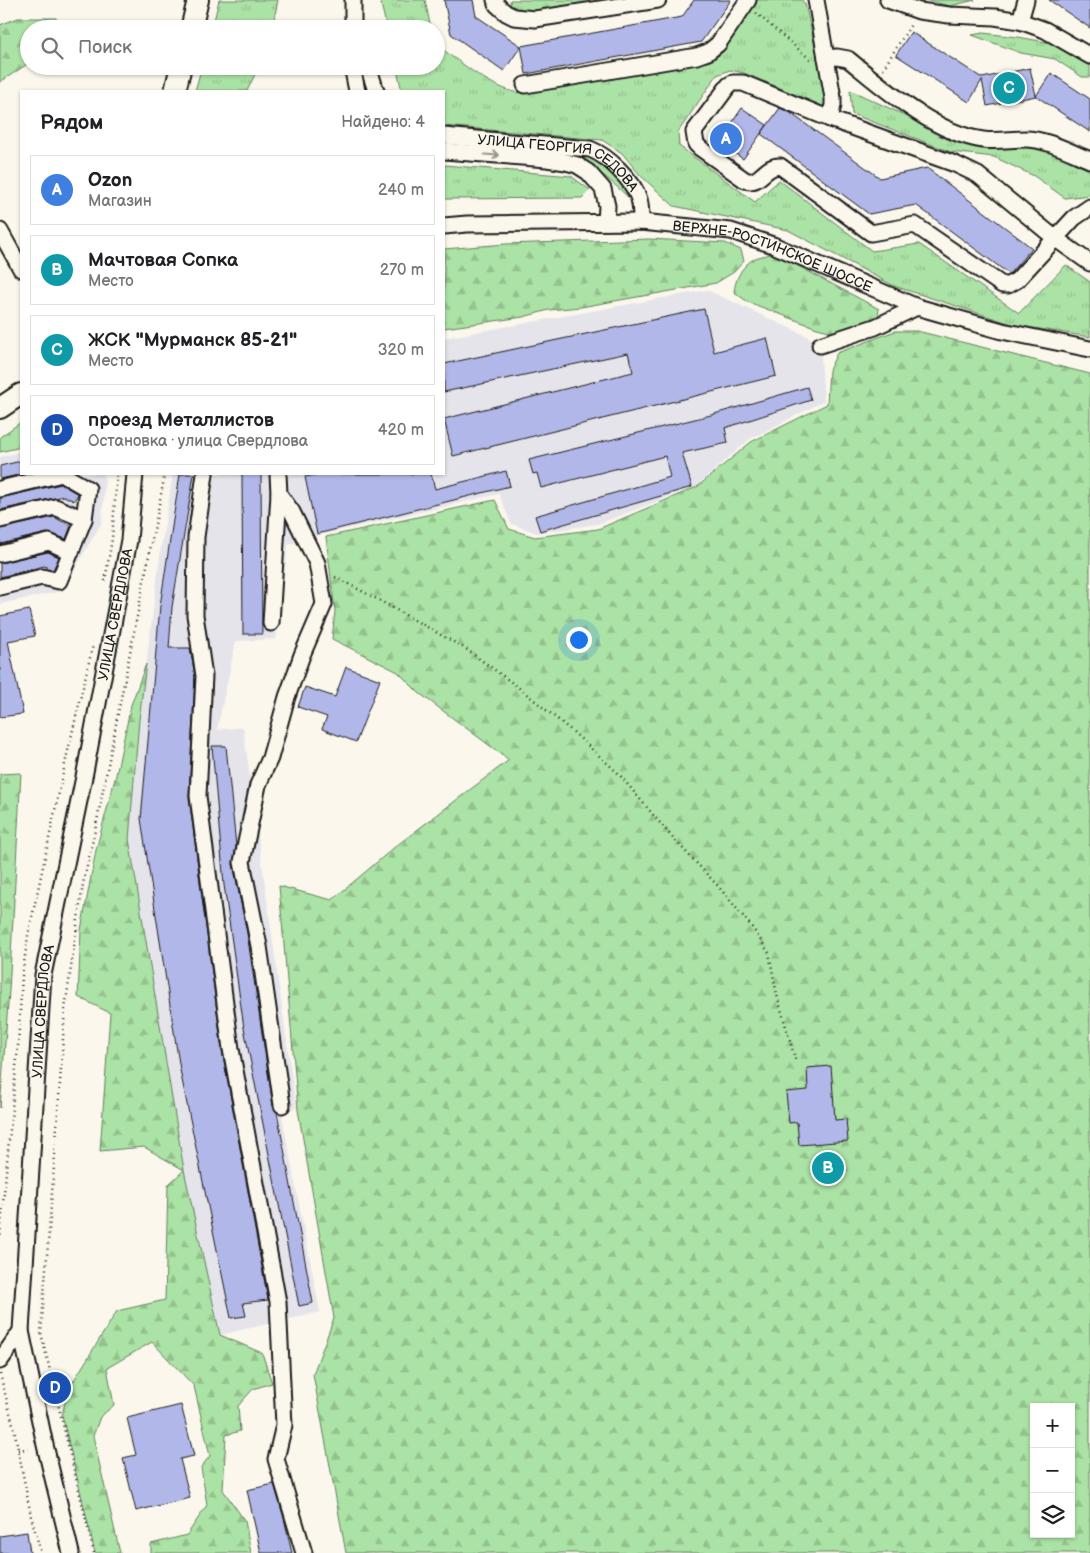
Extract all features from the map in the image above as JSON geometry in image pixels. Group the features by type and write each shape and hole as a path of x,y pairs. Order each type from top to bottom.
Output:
{"main road":[{"path":"193,20 198,0"},
{"path":"175,90 179,75"},
{"path":"0,408 20,395"}],"street":[{"path":"353,0 353,20"},
{"path":"495,0 497,5 514,17 535,19 658,0"},
{"path":"816,0 833,98 833,112 830,119"},
{"path":"888,0 919,10 949,15 995,16 1020,21 1045,30 1090,56"},
{"path":"1020,21 1026,0"},
{"path":"525,85 698,56 708,52 718,44 747,2"},
{"path":"826,58 848,59 934,123 983,140 1007,141 1026,139 1038,141 1090,160"},
{"path":"354,75 357,90"},
{"path":"371,75 376,90"},
{"path":"1090,207 1074,218 1056,239 1017,280 1008,285 1002,285 915,225 871,233 783,167 772,166 755,181 748,181 700,148 696,144 694,132 725,88 734,83 743,83 830,119 954,164 978,175 1056,239 1090,263"},
{"name":"УЛИЦА ГЕОРГИЯ СЕДОВА","path":"445,136 590,149 614,164 635,190 639,200 641,222"},
{"name":"УЛИЦА ГЕОРГИЯ СЕДОВА","path":"445,151 547,159 577,165 588,172 603,189 607,206 606,222"},
{"name":"ВЕРХНЕ-РОСТИНСКОЕ ШОССЕ","path":"445,226 641,222 731,231 917,307 1002,331 1090,348"},
{"path":"0,231 20,267"},
{"path":"820,345 876,327 917,307"},
{"path":"0,489 58,475"},
{"path":"0,587 42,577 60,581 84,519 88,489 64,475"},
{"name":"УЛИЦА СВЕРДЛОВА","path":"71,1553 45,1445 21,1331 43,975 85,772 129,540 135,475"},
{"path":"205,475 196,537 195,615 204,676 198,796 231,1049 278,1302 284,1425 276,1459 304,1553"},
{"path":"271,623 280,494 278,475"},
{"path":"280,494 292,512 317,563 324,604 293,680 270,758 258,786 242,862 259,946 282,1105"},
{"path":"0,520 55,507 84,519"},
{"path":"0,554 49,542 71,552"},
{"path":"0,1361 21,1331"}],"path":[{"path":"747,2 814,62 826,58"},
{"path":"888,60 907,32"},
{"path":"94,1553 41,1333 65,1010 83,884 165,475"},
{"path":"317,563 331,575 466,649 518,687 572,731 618,773 671,836 718,886 752,927 769,953 777,995 796,1062"},
{"path":"0,1373 14,1428 30,1516 41,1553"}],"shaded area":[{"path":"707,290 805,335 820,345 824,401 750,439 695,487 598,524 537,533 511,524 499,494 316,536 288,545 276,639 236,641 217,730 243,727 296,1108 281,1111 320,1312 220,1335 184,1170 129,839 139,720 161,548 173,475 445,475 445,338"},
{"path":"20,452 20,475 103,475 105,480 102,522 62,591 0,604 0,457"}],"green space":[{"path":"219,0 278,0 274,20 214,20"},
{"path":"380,0 425,0 429,20 385,20"},
{"path":"510,0 631,0 531,18 511,8"},
{"path":"754,0 802,0 805,4 830,109 744,73 730,70 717,75 678,132 679,146 755,202 779,180 872,251 919,244 1019,313 1066,265 1090,282 1090,337 1015,325 894,286 788,230 674,206 640,175 622,153 602,140 445,126 445,90 402,90 398,75 445,75 445,52 488,81 509,91 520,93 706,60"},
{"path":"925,0 975,0 950,6"},
{"path":"18,18 56,18 57,20 20,20 20,69 0,82 0,25"},
{"path":"983,33 1018,37 1090,50 1090,77 1082,77 1055,59 1021,53 972,35"},
{"path":"199,75 255,75 247,90 195,90"},
{"path":"850,90 967,144 1030,136 1090,171 1090,195 1065,198 1034,176 994,157 951,152 852,114"},
{"path":"569,155 591,158 606,165 632,196 629,198 586,163"},
{"path":"445,165 571,176 590,190 582,198 445,199"},
{"path":"649,239 725,243 741,250 744,261 734,272 716,283 581,307 549,310 523,317 445,328 445,249 506,244"},
{"path":"770,254 787,260 879,309 878,318 838,333 817,328 748,302 734,292 738,278 750,262 757,257"},
{"path":"895,331 917,331 1090,374 1090,1553 346,1553 313,1374 334,1318 298,1110 279,886 332,900 396,846 509,760 419,693 398,672 332,639 335,611 326,537 495,500 509,529 535,537 598,529 697,487 751,442 827,404 829,370 837,353"},
{"path":"20,423 20,447 0,452 0,437"},
{"path":"146,664 139,720 129,839 184,1170 144,1147 100,1151 110,1013 78,997 81,930 96,850 116,775 131,705"},
{"path":"21,773 9,991 0,1108 0,774"},
{"path":"184,1170 220,1335 262,1353 272,1383 253,1389 238,1406 240,1431 226,1435 223,1490 245,1521 251,1553 151,1553 151,1544 187,1535 207,1505 201,1467 210,1456 194,1386 152,1342 107,1368 114,1405 100,1417 93,1436 120,1553 95,1553 62,1415 68,1390 117,1311 165,1300 168,1185"}],"building":[{"path":"444,0 473,0 476,16 521,46 504,71 451,34"},
{"path":"694,0 731,0 701,42 526,74 521,46 682,17"},
{"path":"1049,0 1090,0 1090,28"},
{"path":"911,32 982,78 1030,68 1036,96 987,106 982,80 969,102 896,55"},
{"path":"1051,73 1090,99 1090,132 1036,96"},
{"path":"742,108 767,125 743,159 719,142"},
{"path":"780,108 789,112 880,178 927,168 1032,248 1009,274 916,205 869,214 761,134"},
{"path":"704,309 714,352 767,338 776,376 453,456 445,419 633,372 628,353 445,392 445,364"},
{"path":"807,387 811,400 725,428 728,443 682,453 692,487 540,531 535,516 670,477 665,456 541,488 537,473 533,474 529,460 711,415"},
{"path":"20,461 20,475 0,479 0,466"},
{"path":"506,471 510,486 317,534 305,477 315,475 431,475 435,489"},
{"path":"180,475 194,475 172,607 169,648 190,648 195,676 189,797 222,1050 268,1300 243,1303 246,1316 231,1318 180,1070 141,819 160,606"},
{"path":"242,475 261,475 262,634 243,634"},
{"path":"61,484 78,494 74,501 64,496 0,510 0,498"},
{"path":"54,517 71,526 66,539 47,533 0,544 0,529"},
{"path":"48,552 59,557 53,570 44,566 0,577 0,563"},
{"path":"29,610 35,636 8,641 23,714 0,717 0,616"},
{"path":"346,667 380,680 356,742 322,729 327,717 298,707 305,687 335,697"},
{"path":"212,746 226,746 236,846 233,864 247,933 273,1106 277,1112 313,1303 299,1306 244,1028 224,885"},
{"path":"831,1066 835,1120 846,1119 848,1141 799,1145 797,1122 789,1123 786,1092 808,1090 807,1068"},
{"path":"181,1405 194,1456 180,1459 190,1498 136,1511 123,1458 136,1455 127,1418"},
{"path":"274,1484 292,1553 261,1553 247,1490"},
{"path":"27,1532 30,1553 0,1553 0,1536"}],"place":[{"name":"ЖСК \"Мурманск 85-21\"","path":"1009,88"},
{"name":"Ozon","path":"726,139"},
{"name":"Мачтовая Сопка","path":"828,1168"},
{"name":"проезд Металлистов","path":"55,1388"}]}
